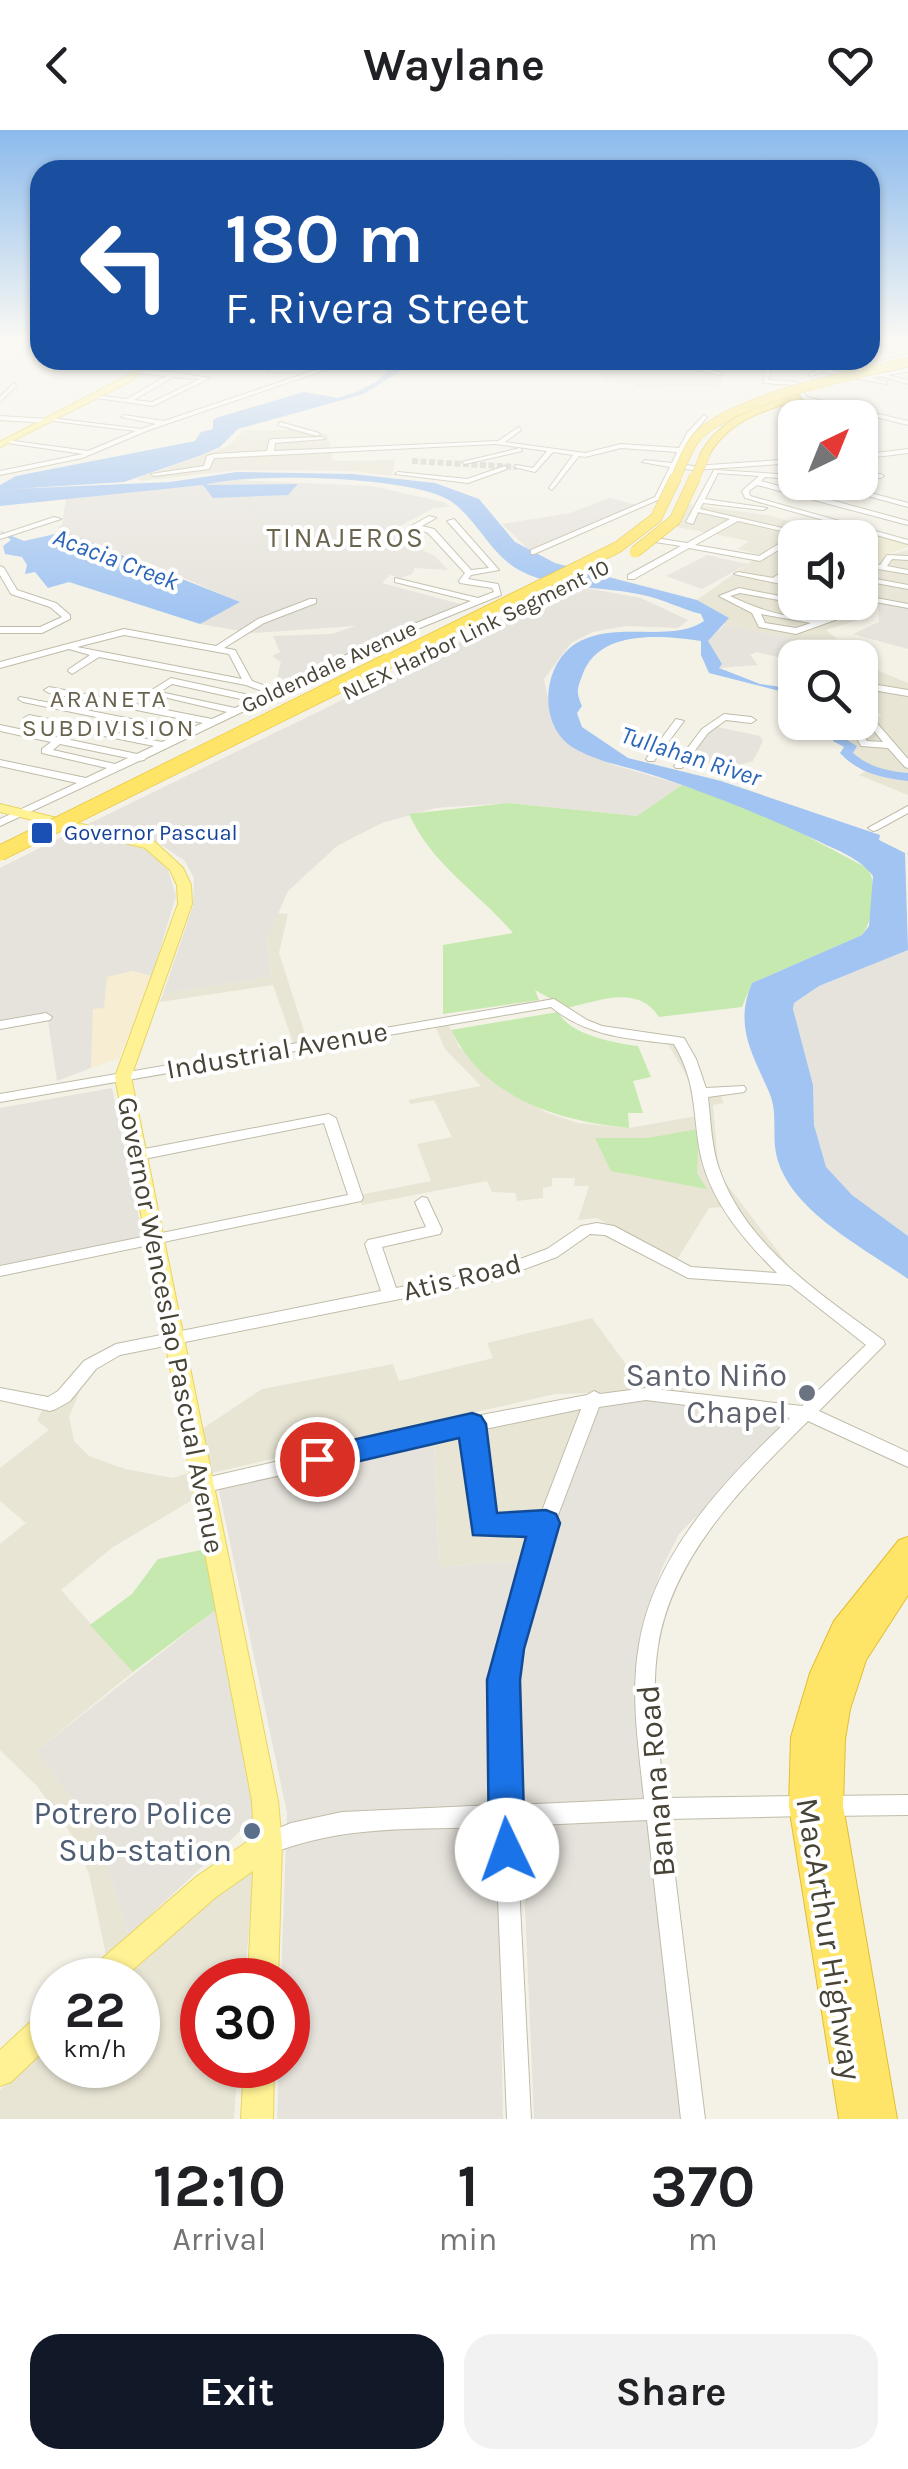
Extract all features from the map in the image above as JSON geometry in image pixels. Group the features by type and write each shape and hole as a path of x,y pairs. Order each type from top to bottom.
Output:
{"highway":[{"name":"NLEX Harbor Link Segment 10","path":"0,853 618,548 656,518 695,439 711,430"},
{"name":"NLEX Harbor Link Segment 10","path":"0,863 636,552 675,520 712,441 722,430"},
{"name":"MacArthur Highway","path":"856,2119 806,1737 824,1672 860,1606 908,1548"},
{"name":"MacArthur Highway","path":"879,2119 816,1806 841,1681 874,1615 908,1574"}],"main road":[{"path":"4,443 30,430"},
{"name":"Governor Wenceslao Pascual Avenue","path":"0,808 150,845 168,857 184,882 186,899 180,926 123,1077 201,1486 248,1701 268,1844 264,1958"},
{"path":"124,1958 206,1887 268,1844"},
{"path":"0,2070 30,2043"},
{"path":"257,2119 258,2088"}],"street":[{"path":"0,473 90,453 144,430"},
{"path":"290,430 321,449"},
{"path":"499,442 517,430"},
{"path":"534,552 658,498 695,430"},
{"path":"454,435 478,445"},
{"path":"154,474 204,469 209,457 223,460 270,449 340,450 499,442 522,449 577,454 606,454 620,446 682,450"},
{"path":"4,443 90,453"},
{"path":"270,449 307,458 321,449"},
{"path":"231,450 296,456 321,449"},
{"path":"461,473 468,462 522,449"},
{"path":"407,464 398,474 474,480 506,467 522,449"},
{"path":"878,455 908,451"},
{"path":"517,468 536,470 550,452"},
{"path":"552,488 577,454"},
{"path":"645,462 674,466 778,462"},
{"path":"432,474 443,464"},
{"path":"690,522 716,471 908,523"},
{"path":"778,478 759,480 744,494 908,542"},
{"path":"878,498 908,506"},
{"path":"700,500 758,509 772,505"},
{"path":"697,510 778,528"},
{"path":"398,580 475,600 498,589 466,577 431,531 415,526 432,518"},
{"path":"632,577 685,544 738,518"},
{"path":"0,537 56,519"},
{"path":"429,588 496,570 450,521"},
{"path":"658,540 760,559 778,548"},
{"path":"882,568 890,558 908,558"},
{"path":"878,567 908,572"},
{"path":"0,630 42,630 67,617 54,605 14,592 2,573"},
{"path":"738,574 778,582"},
{"path":"774,581 778,578"},
{"path":"878,581 908,587"},
{"path":"778,598 736,590 723,595 756,611 757,621 786,630 824,620"},
{"name":"Goldendale Avenue","path":"0,823 475,600"},
{"path":"878,600 908,606"},
{"path":"220,647 261,621 313,601"},
{"path":"0,665 124,632 232,652 248,682"},
{"path":"67,648 248,682 276,692"},
{"path":"72,671 96,654"},
{"path":"64,680 27,700 190,734"},
{"path":"237,711 152,693 169,681 261,700"},
{"path":"878,688 908,693"},
{"path":"49,690 215,722"},
{"path":"6,729 48,704"},
{"path":"679,766 705,731 724,717 751,720"},
{"path":"29,718 166,746"},
{"path":"651,759 679,721"},
{"path":"6,729 140,758"},
{"path":"878,735 908,765"},
{"path":"59,740 45,751 118,768"},
{"path":"862,740 864,744 888,745"},
{"path":"0,763 88,782"},
{"path":"873,828 906,812"},
{"name":"Industrial Avenue","path":"0,1098 554,1003 575,1020 605,1032 680,1041 694,1063 703,1093"},
{"path":"0,1025 46,1018"},
{"path":"739,1090 703,1093 714,1175 754,1238 796,1280"},
{"path":"0,1271 356,1198 330,1118 139,1155"},
{"path":"390,1295 373,1244 435,1230 422,1202"},
{"name":"Atis Road","path":"0,1394 50,1404 59,1401 78,1375 116,1350 495,1274 552,1253 586,1230 597,1228 610,1230 688,1272 796,1280"},
{"name":"Banana Road","path":"693,2119 656,1808 645,1674 651,1630 685,1546 712,1512 877,1344 796,1280"},
{"path":"201,1486 594,1398 680,1395 809,1414 908,1460"},
{"path":"520,2119 502,1714 506,1656 546,1523 594,1398"},
{"path":"472,1424 484,1526 546,1523"},
{"path":"268,1844 307,1828 656,1808 908,1805"}],"shaded area":[{"path":"244,430 305,430 328,435 333,461 395,460 392,476 352,471 238,470 139,481 138,478 229,446"},
{"path":"236,480 372,486 443,502 450,507 434,508 394,529 424,535 414,546 435,556 448,570 415,568 412,574 401,578 390,575 382,583 460,604 297,681 277,678 281,662 272,656 280,652 273,636 331,634 356,626 253,633 200,624 239,602 147,562 79,541 58,527 62,525 66,499"},
{"path":"609,498 637,505 530,551 502,524 570,513"},
{"path":"681,503 785,520 778,520 778,620 858,620 826,630 837,639 796,639 724,625 727,617 697,600 760,555 737,549 749,541 667,525"},
{"path":"878,535 908,543 908,547 888,554 879,566"},
{"path":"908,550 908,608 878,602 878,567 889,555"},
{"path":"707,555 748,564 702,589 666,576"},
{"path":"576,586 641,598 688,620 678,628 626,626 593,632 571,643 544,679 554,727 584,751 614,765 682,785 637,816 507,803 436,808 382,823 337,846 288,891 267,939 271,977 163,994 193,906 194,878 185,861 160,844 88,824"},
{"path":"878,602 908,608 908,649 853,634 879,622"},
{"path":"724,625 799,640 778,640 778,657 756,652 750,655 758,665 719,668 708,641"},
{"path":"878,670 908,683 908,795 859,775 869,769 867,763 853,757 855,746 843,740 878,740 878,717 882,716 878,713"},
{"path":"713,726 760,736 763,741 753,761 728,769 700,760 690,767 683,765"},
{"path":"76,830 147,850 168,870 176,896 152,976 132,971 107,977 104,1008 93,1009 91,1068 57,1081 47,1014 0,1021 0,868"},
{"path":"276,913 288,914 279,953 308,1043 294,1045 273,985 160,1002 163,994 271,977 267,939"},
{"path":"908,950 908,1236 852,1195 826,1168 814,1125 813,1085 793,1009 794,1003 819,986"},
{"path":"132,971 152,976 119,1058 91,1068 93,1009 104,1007 107,976"},
{"path":"448,1024 459,1047 545,1112 578,1123 629,1128 697,1116 691,1084 668,1044 675,1043 700,1091 719,1091 724,1103 713,1105 718,1163 725,1182 790,1267 777,1272 723,1207 709,1208 675,1263 597,1218 578,1220 589,1186 574,1186 575,1178 552,1178 552,1186 543,1188 543,1198 517,1201 515,1193 492,1192 487,1181 362,1205 359,1195 431,1181 417,1144 452,1137 434,1100 411,1104 408,1100 481,1086 445,1049 435,1026"},
{"path":"112,1088 143,1238 0,1265 0,1108"},
{"path":"592,1318 633,1374 689,1376 688,1390 555,1394 212,1473 202,1429 262,1389 393,1364 399,1381 493,1358 487,1343"},
{"path":"86,1376 69,1417 74,1441 89,1456 125,1469 173,1478 188,1473 194,1499 113,1547 61,1590 133,1672 36,1751 95,1828 129,1935 106,1955 89,1874 72,1835 37,1786 0,1750 0,1544 26,1523 0,1501 0,1468 49,1430 37,1420 44,1407 65,1404"},
{"path":"649,1397 790,1414 791,1421 679,1534 661,1570 639,1640 640,1730 682,2119 534,2119 514,1646 528,1589 600,1402"},
{"path":"586,1405 530,1560 439,1567 434,1436"},
{"path":"434,1436 439,1567 530,1560 503,1621 495,1697 503,2119 277,2119 278,2088 310,2088 310,1958 282,1958 287,1813 218,1486"},
{"path":"217,1609 254,1818 129,1935 95,1828 36,1751"},
{"path":"254,1863 247,1958 180,1958 180,2088 236,2088 234,2119 0,2119 0,2090 30,2063 30,2088 160,2088 160,1958 148,1958"}],"green space":[{"path":"682,785 756,809 867,868 873,883 873,902 862,935 752,983 742,1007 659,1017 650,1007 629,998 567,1008 535,990 539,1000 443,1014 443,945 513,933 443,863 409,814 507,803 637,816"},
{"path":"558,1012 582,1032 638,1046 651,1077 633,1081 643,1113 628,1113 629,1128 576,1119 526,1102 483,1073 465,1054 451,1030"},
{"path":"699,1129 697,1173 707,1189 611,1171 595,1138 647,1138"},
{"path":"206,1549 217,1609 133,1672 90,1625 132,1594 158,1559"}],"water":[{"path":"237,430 220,447 124,482 13,489 170,482 237,472 353,474 435,483 479,499 515,542 555,563 697,600 729,618 708,641 722,664 719,668 778,687 778,691 709,673 701,655 701,641 667,637 632,639 602,650 590,661 578,688 582,706 577,713 582,727 628,758 721,781 880,835 879,840 905,853 908,950 819,986 794,1003 793,1009 813,1085 814,1125 826,1167 852,1195 908,1236 908,1279 830,1226 811,1210 783,1174 776,1153 772,1100 751,1052 745,1026 752,983 862,935 869,926 873,876 847,855 757,814 582,752 561,737 554,725 548,697 550,683 561,657 571,647 603,634 690,628 704,621 701,614 643,595 537,578 501,557 466,515 447,499 399,485 328,478 256,478 205,485 298,484 288,495 213,498 203,485 0,506 0,485 16,476 195,441 201,432"},
{"name":"Acacia Creek","path":"0,531 24,541 64,532 240,602 200,624 69,582 48,588 35,572 25,574 27,565 22,557 5,554 3,546 11,540"}],"waterway":[{"path":"839,740 851,746 846,753 859,764 908,777"}],"tunnel":[{"path":"412,461 517,467"}],"railway":[{"path":"0,854 42,833"}],"place":[{"name":"Governor Pascual","path":"42,833"},
{"name":"Santo Niño Chapel","path":"807,1393"},
{"name":"Potrero Police Sub-station","path":"252,1831"}],"district":[{"name":"TINAJEROS","path":"346,537"},
{"name":"ARANETA SUBDIVISION","path":"109,712"}],"route":[{"path":"317,1459 472,1424 482,1524 546,1523 508,1649 504,1680 502,1750 507,1850"}],"water label":[{"name":"Tullahan River","path":"691,756"}]}
